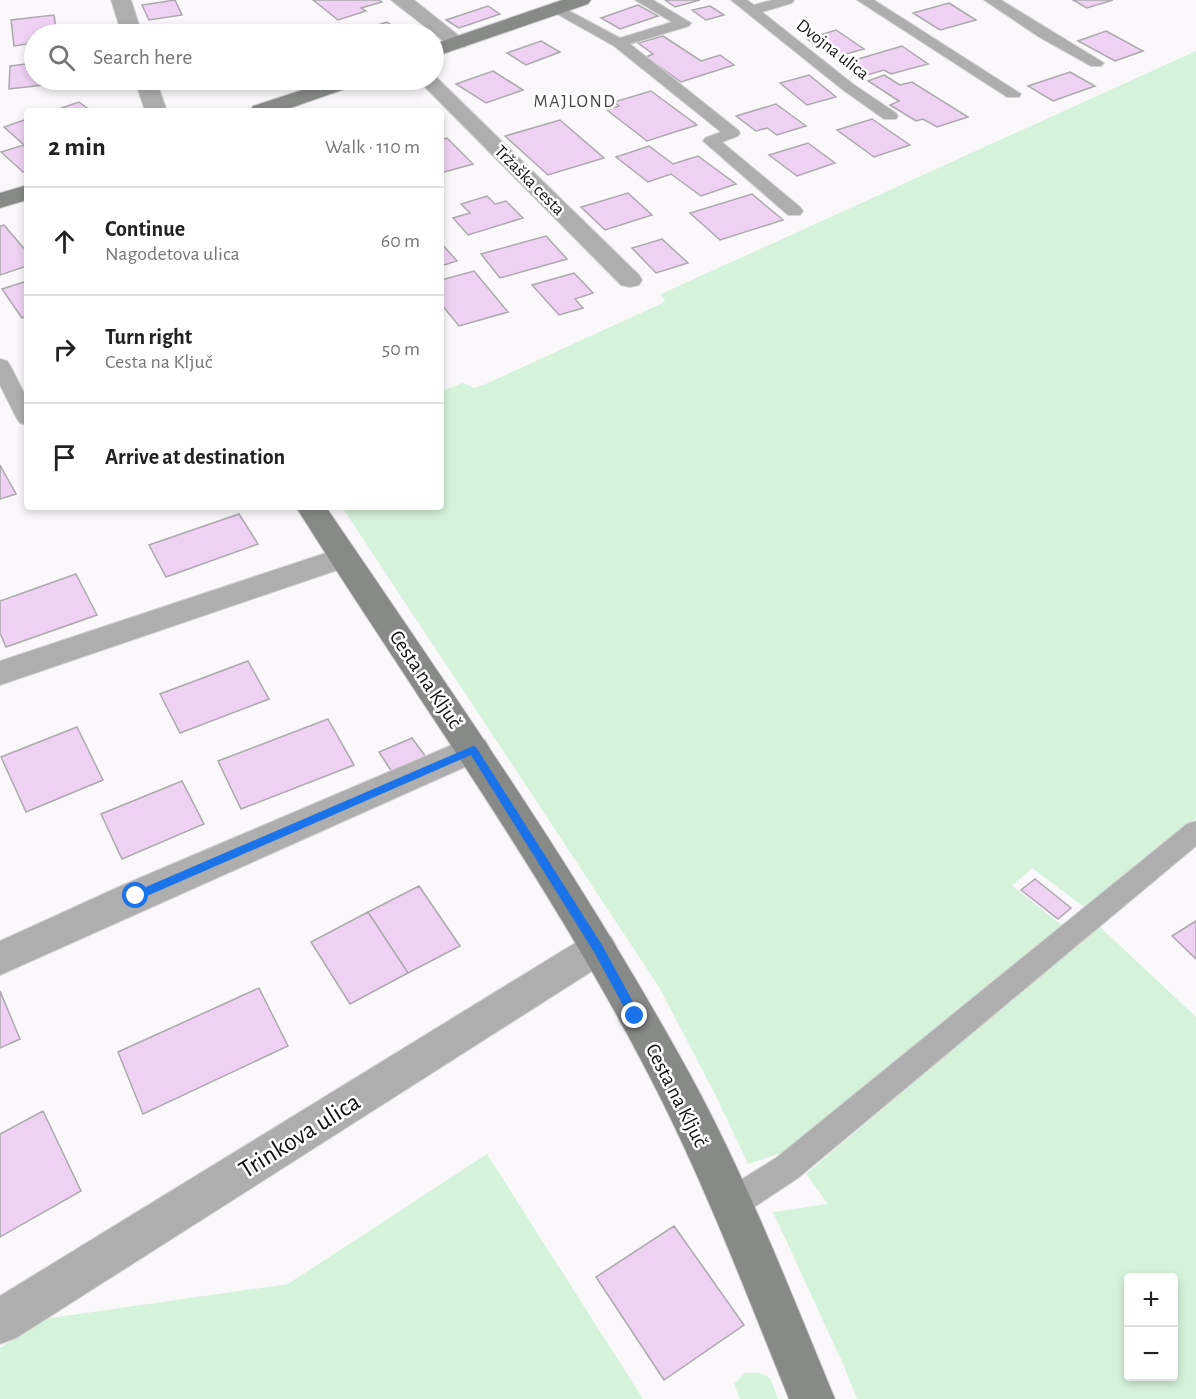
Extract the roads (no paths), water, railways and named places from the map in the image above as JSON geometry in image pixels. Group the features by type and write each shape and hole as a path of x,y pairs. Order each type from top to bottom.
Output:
{"street":[{"path":"121,0 129,24"},
{"path":"401,0 433,24"},
{"path":"444,48 581,0"},
{"path":"444,32 458,43"},
{"path":"149,90 155,108"},
{"path":"271,108 323,90"},
{"name":"Tržaška cesta","path":"439,90 630,280"},
{"path":"0,201 24,193"},
{"name":"Cesta na Ključ","path":"313,510 473,749 598,948 674,1084 731,1204 812,1399"},
{"path":"0,673 344,557"},
{"path":"0,958 473,749"},
{"name":"Trinkova ulica","path":"0,1322 598,948"}],"lane":[{"path":"619,43 684,23 642,0"},
{"name":"Dvojna ulica","path":"738,0 848,87 890,116"},
{"name":"Dvojna ulica","path":"753,10 787,0"},
{"path":"864,0 1012,94"},
{"path":"991,0 1044,34 1096,63"},
{"path":"555,9 619,43 732,133 711,141 794,211"},
{"path":"0,365 24,413"},
{"path":"731,1204 787,1168 1196,831"}],"district":[{"name":"MAJLOND","path":"575,101"}]}
